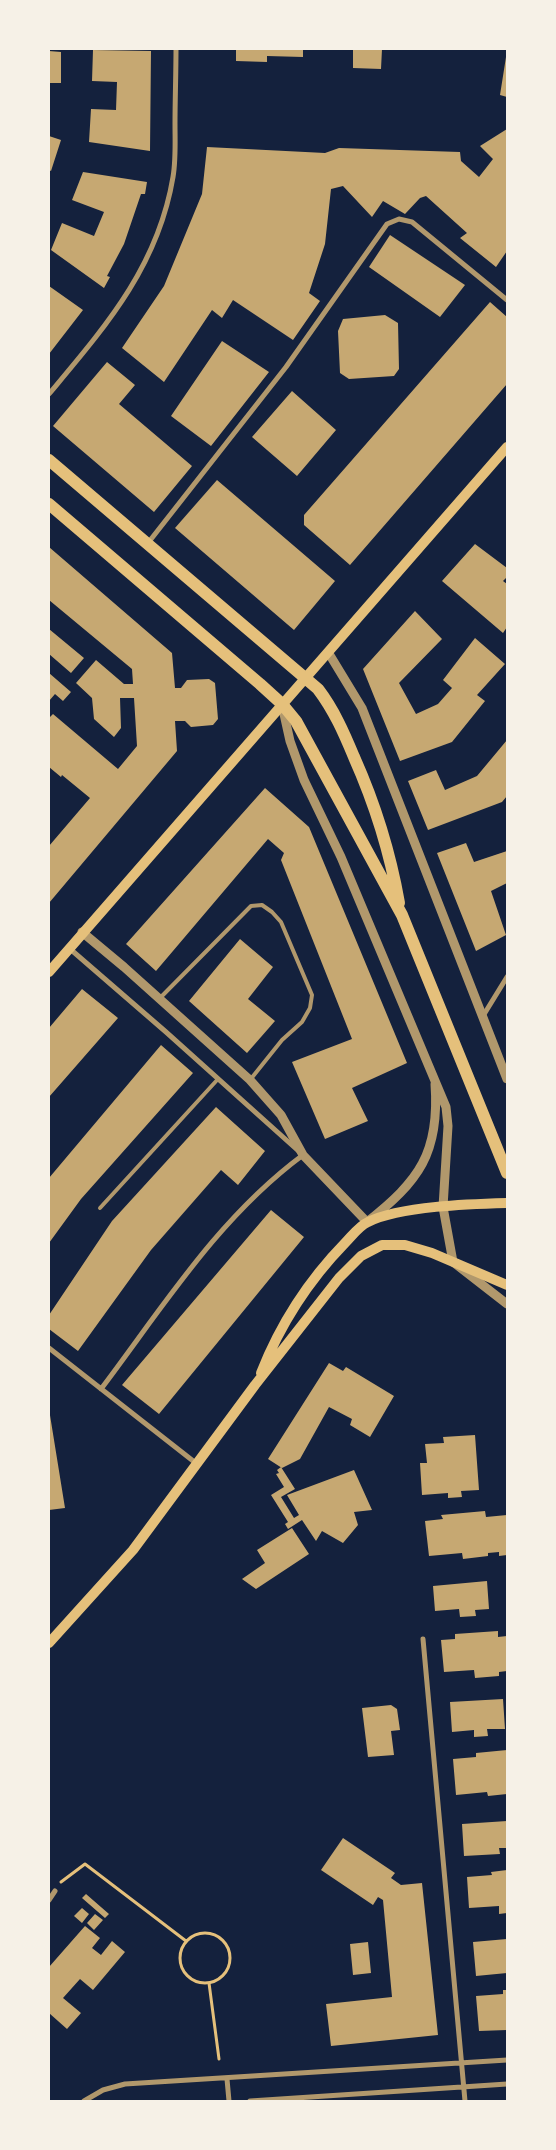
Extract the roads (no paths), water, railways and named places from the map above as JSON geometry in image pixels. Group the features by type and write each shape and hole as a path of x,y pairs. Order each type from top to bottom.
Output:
{"main road":[{"path":"49,972 507,447"},
{"path":"49,460 318,689 331,707 363,776 375,808 392,863 402,915"},
{"path":"49,504 282,704 307,739 402,915 507,1173"},
{"path":"256,1386 274,1341 302,1296 337,1251 367,1222 394,1214 443,1207 507,1203"},
{"path":"49,1643 128,1556 339,1278 368,1251 382,1245 405,1245 453,1262 507,1285"}],"street":[{"path":"49,394 120,307 160,231 167,206 174,166 176,49"},
{"path":"147,545 291,361 382,229 393,220 399,219 412,222 418,226 507,300"},
{"path":"328,652 362,708 507,1079"},
{"path":"282,704 290,741 304,780 341,857 444,1100 448,1117 443,1207 453,1262 507,1304"},
{"path":"82,932 250,1080 281,1115 303,1155"},
{"path":"69,948 303,1155 367,1222 401,1195 425,1157 435,1126 435,1082"},
{"path":"483,1016 507,977"},
{"path":"101,1389 183,1277 236,1214 303,1155"},
{"path":"49,1348 198,1464"},
{"path":"423,1639 465,2101"},
{"path":"49,1900 55,1891"},
{"path":"86,2101 113,2086 507,2060"},
{"path":"227,2079 229,2101"},
{"path":"250,2101 507,2084"}],"lane":[{"path":"160,999 251,906 262,906 272,912 281,922 312,995 310,1008 302,1022 282,1040 250,1080"},
{"path":"100,1208 218,1079"}]}
